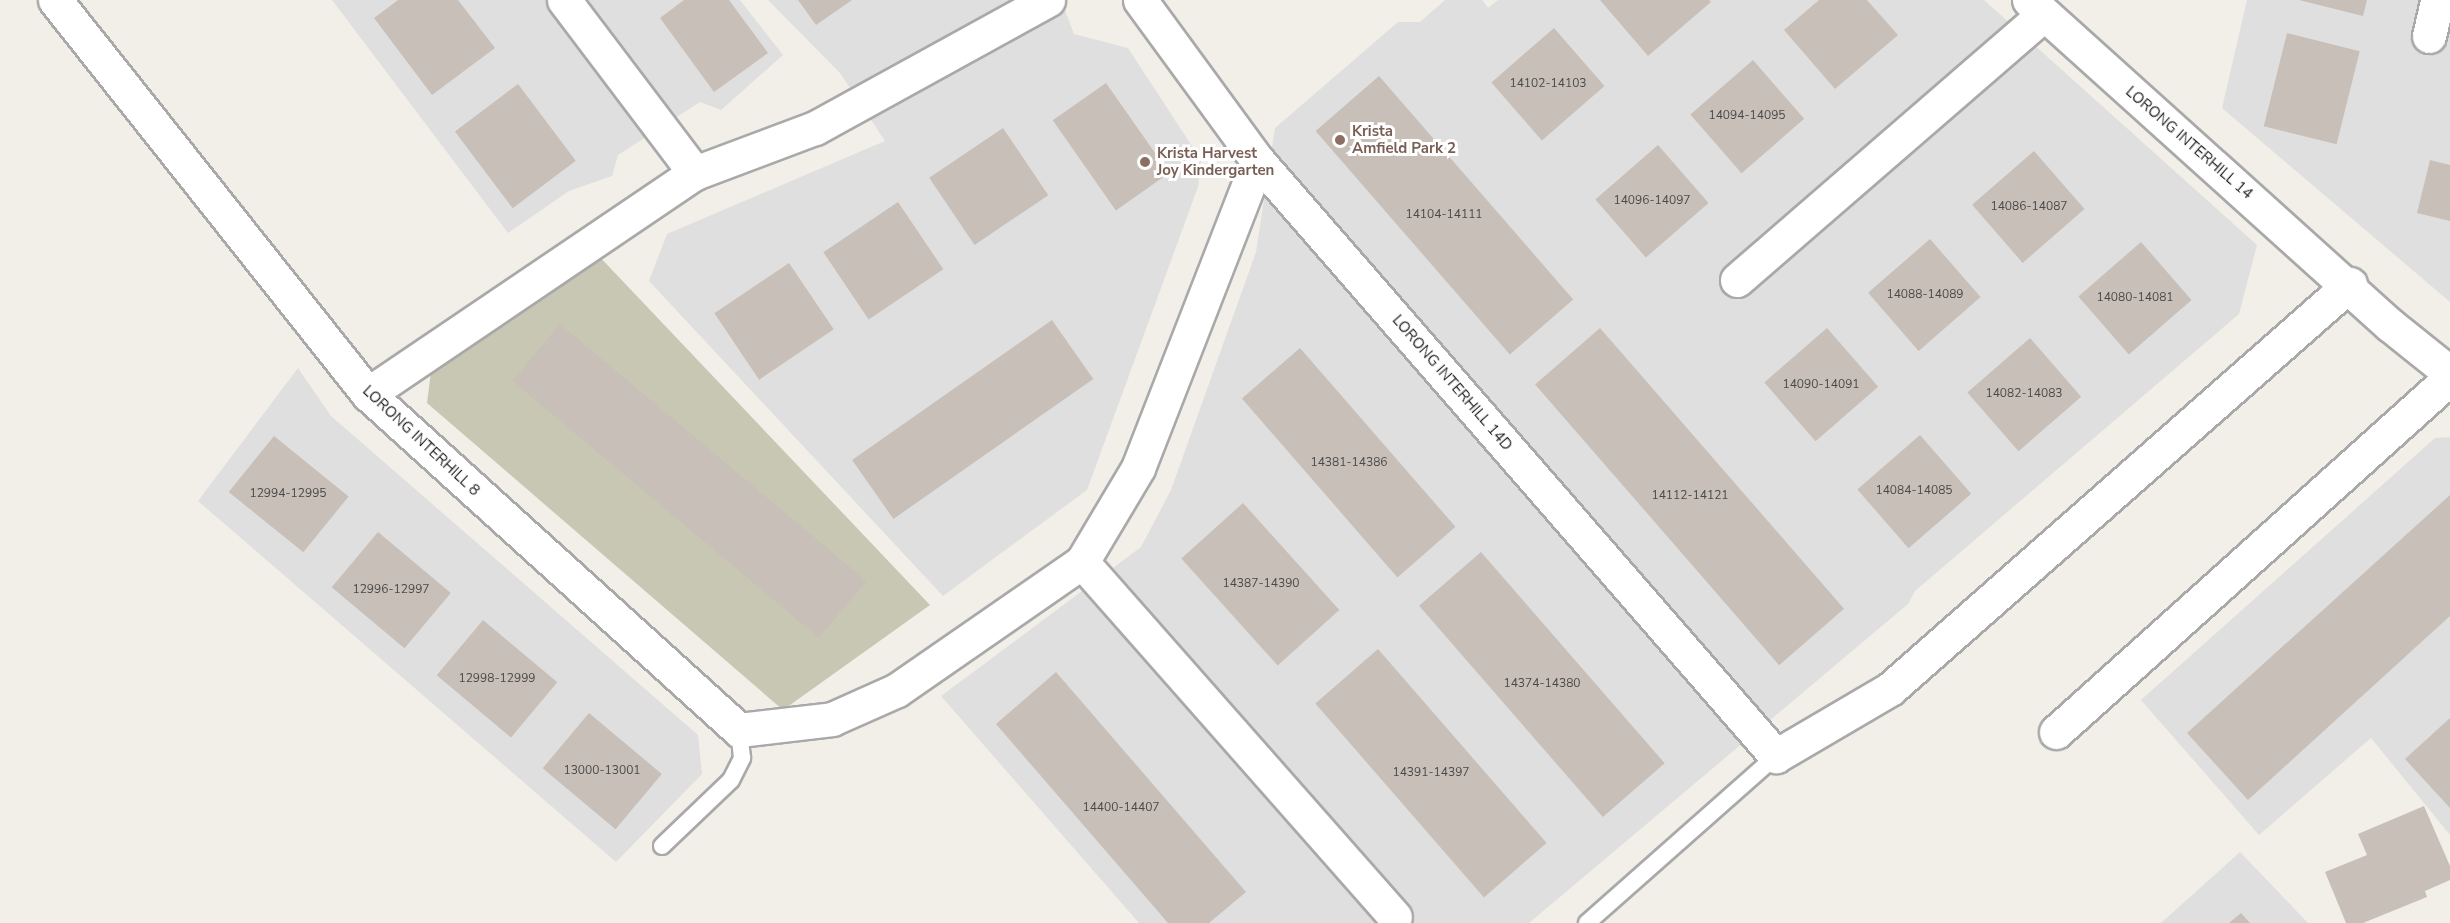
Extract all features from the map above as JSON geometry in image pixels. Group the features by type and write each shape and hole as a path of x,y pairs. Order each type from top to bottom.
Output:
{"street":[{"name":"LORONG INTERHILL 8","path":"55,0 368,394 739,730"},
{"path":"564,0 695,173"},
{"path":"368,394 695,173 815,128 1048,0"},
{"name":"LORONG INTERHILL 14D","path":"1140,0 1258,161 1776,756"},
{"path":"2429,36 2437,0"},
{"path":"1737,280 2036,7"},
{"name":"LORONG INTERHILL 14","path":"2036,7 2349,284 2390,325 2450,373"},
{"path":"739,730 832,719 897,690 1082,562 1138,468 1258,161"},
{"path":"1776,756 1890,689 2349,284"},
{"path":"2056,732 2450,378"},
{"path":"1082,562 1395,917"}],"lane":[{"path":"662,846 731,780 742,758 739,730"},
{"path":"1587,923 1776,756"}],"shaded area":[{"path":"332,0 740,0 783,55 721,110 700,102 618,155 612,176 569,191 508,233"},
{"path":"768,0 1061,0 1074,34 1128,48 1201,160 1198,187 1087,490 943,596 649,281 667,234 885,141 840,73"},
{"path":"1445,0 1482,0 1488,8 1498,0 1984,0 2257,245 2239,314 1915,591 1908,604 1529,923 1139,923 941,696 1141,547 1171,490 1256,252 1275,128 1398,22 1420,22"},
{"path":"2247,0 2450,0 2450,302 2222,108"},
{"path":"596,253 930,605 783,710 427,403 432,364"},
{"path":"298,368 331,416 698,735 702,774 616,862 198,501"},
{"path":"2450,437 2450,835 2371,738 2259,835 2141,700 2435,438"},
{"path":"2240,852 2308,923 2161,923"}],"building":[{"path":"398,0 458,0 495,48 432,95 374,18"},
{"path":"684,0 729,0 768,53 714,92 660,18"},
{"path":"798,0 852,0 816,25"},
{"path":"1600,0 1709,0 1711,2 1648,56"},
{"path":"1819,0 1867,0 1898,35 1835,89 1784,30"},
{"path":"2299,0 2367,0 2363,16"},
{"path":"1554,28 1605,86 1542,141 1491,82"},
{"path":"2287,33 2360,51 2337,144 2264,126"},
{"path":"1753,60 1804,119 1742,173 1690,114"},
{"path":"1379,76 1573,299 1510,355 1316,131"},
{"path":"1106,83 1169,173 1116,210 1053,120"},
{"path":"518,84 576,161 513,208 455,132"},
{"path":"1003,128 1048,195 975,245 929,178"},
{"path":"1658,145 1709,203 1646,258 1595,199"},
{"path":"2034,151 2085,209 2023,263 1972,205"},
{"path":"2430,160 2450,165 2450,221 2417,213"},
{"path":"898,202 943,269 869,319 823,252"},
{"path":"1930,239 1981,297 1919,351 1868,293"},
{"path":"2141,242 2192,300 2129,355 2078,296"},
{"path":"789,263 834,329 759,380 714,313"},
{"path":"1052,320 1093,379 893,519 852,460"},
{"path":"560,324 866,581 819,638 512,381"},
{"path":"1600,328 1844,609 1779,665 1535,384"},
{"path":"1827,328 1878,387 1816,441 1764,382"},
{"path":"2030,338 2081,397 2019,451 1967,392"},
{"path":"1300,348 1455,527 1397,577 1242,399"},
{"path":"1920,435 1971,494 1909,548 1857,489"},
{"path":"274,436 349,496 303,552 229,492"},
{"path":"2450,495 2450,616 2248,800 2187,733"},
{"path":"1243,503 1339,610 1278,666 1181,559"},
{"path":"378,532 451,593 404,648 332,587"},
{"path":"1481,552 1665,763 1603,817 1419,606"},
{"path":"483,620 557,682 511,738 437,675"},
{"path":"1378,649 1547,843 1484,897 1315,703"},
{"path":"1056,672 1246,892 1209,923 1168,923 996,724"},
{"path":"589,713 662,774 615,829 543,768"},
{"path":"2450,718 2450,808 2405,759"},
{"path":"2424,806 2450,866 2450,880 2425,891 2427,897 2363,923 2346,923 2325,872 2367,855 2358,834"},
{"path":"2241,913 2250,923 2229,923"}],"place":[{"name":"Krista Amfield Park 2","path":"1340,140"},
{"name":"Krista Harvest Joy Kindergarten","path":"1145,162"}]}
